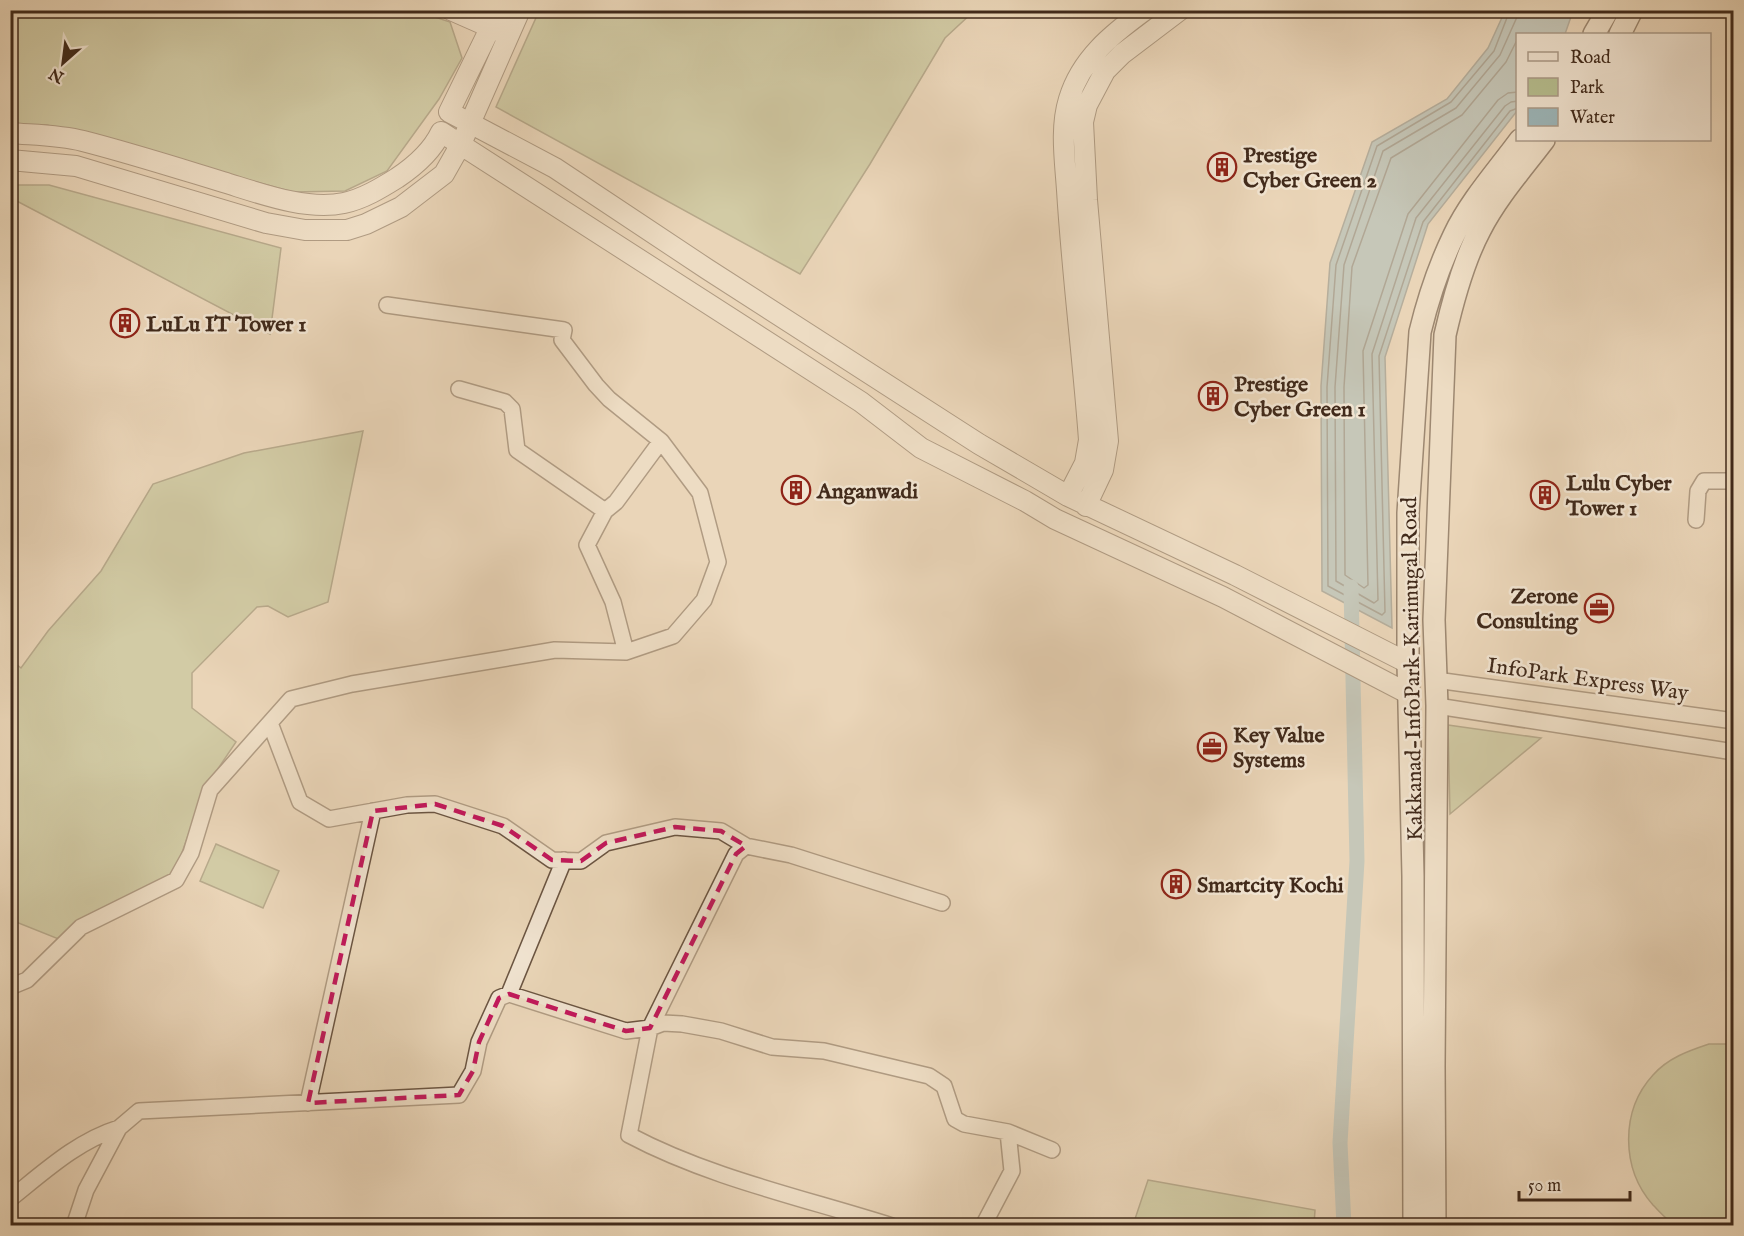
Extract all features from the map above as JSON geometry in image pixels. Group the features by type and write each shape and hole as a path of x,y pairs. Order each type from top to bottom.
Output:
{"main road":[{"path":"1595,33 1608,10"},
{"path":"1620,33 1632,10"},
{"name":"Kakkanad-InfoPark-Karimugal Road","path":"1414,1226 1413,876 1409,694 1399,658 1419,332 1427,304 1454,235 1519,141"},
{"name":"Kakkanad-InfoPark-Karimugal Road","path":"1435,1226 1434,877 1437,706 1434,620 1445,335 1457,290 1480,230 1494,207 1543,141"}],"street":[{"path":"451,10 505,15"},
{"path":"1086,506 1103,470 1108,441 1064,120 1069,97 1091,56 1111,35 1145,10"},
{"path":"1068,496 1085,463 1089,440 1080,239 1083,122 1087,105 1105,71 1169,14"},
{"path":"10,160 76,166 266,223 305,230 348,230 401,207 444,174 461,144 509,36 505,15"},
{"path":"10,133 81,140 272,197 308,203 343,203 387,184 425,156 435,144 449,112 505,15"},
{"path":"449,112 555,168 970,438 1068,496 1235,575 1399,658"},
{"path":"441,132 861,402 921,448 1025,501 1055,519 1223,597 1409,694"},
{"path":"10,987 27,980 81,927 176,880 191,853 210,790 291,699 352,684 555,650 626,652 673,636 704,600 718,562 700,493 661,441 609,399 596,385 562,340 564,330 387,305"},
{"path":"459,389 505,402 512,409 517,450 606,511"},
{"path":"626,652 613,602 587,545 606,511 616,502 661,441"},
{"path":"1696,520 1698,490 1704,481 1734,481"},
{"name":"InfoPark Express Way","path":"1436,680 1734,721"},
{"path":"1437,706 1734,752"},
{"path":"270,723 300,802 329,819 407,805 435,804 502,826 552,860 581,861 606,843 675,827 721,831 746,846 791,855 942,903"},
{"path":"308,1103 373,811"},
{"path":"746,846 736,854 650,1028 629,1135 650,1146 729,1176 892,1226"},
{"path":"509,994 564,860"},
{"path":"10,1199 69,1152 102,1133 119,1128 139,1112 459,1095 473,1071 478,1042 499,998 509,994 626,1031 650,1028 663,1023 682,1024 721,1031 772,1047 824,1051 928,1076 944,1086 955,1119 964,1124 1008,1132 1052,1150"},
{"path":"74,1226 86,1190 119,1128"},
{"path":"983,1226 1012,1171 1008,1132"}],"highlighted area":[{"path":"435,804 503,826 552,860 581,861 606,843 675,827 721,831 746,846 736,854 650,1028 626,1031 509,994 499,998 479,1042 473,1071 459,1095 308,1103 373,811"}],"green space":[{"path":"539,10 974,11 945,38 870,164 800,274 496,107"},
{"path":"10,11 417,11 450,22 462,58 439,99 387,171 345,191 293,192 47,125 11,126"},
{"path":"11,185 49,185 281,248 270,334 11,198"},
{"path":"363,431 328,602 288,617 268,606 257,607 192,673 192,708 236,742 205,788 174,875 61,940 11,920 10,659 21,668 48,631 101,571 153,484 244,453"},
{"path":"1448,725 1541,738 1450,814"},
{"path":"216,844 279,871 263,908 200,881"},
{"path":"1709,1044 1733,1044 1733,1225 1683,1226 1674,1224 1665,1217 1642,1191 1630,1158 1630,1122 1642,1089 1659,1069 1679,1056"},
{"path":"1148,1180 1315,1210 1314,1225 1133,1225"}],"water":[{"path":"1505,11 1573,11 1565,33 1516,33 1516,112 1428,224 1385,357 1392,628 1322,591 1321,386 1330,263 1372,142 1447,99 1488,48"}],"waterway":[{"path":"1344,1226 1340,1143 1357,861 1351,587"}],"place":[{"name":"Prestige Cyber Green 2","path":"1222,167"},
{"name":"LuLu IT Tower 1","path":"125,323"},
{"name":"Prestige Cyber Green 1","path":"1213,396"},
{"name":"Anganwadi","path":"796,490"},
{"name":"Lulu Cyber Tower 1","path":"1545,495"},
{"name":"Zerone Consulting","path":"1599,608"},
{"name":"Key Value Systems","path":"1212,747"},
{"name":"Smartcity Kochi","path":"1176,884"}]}
